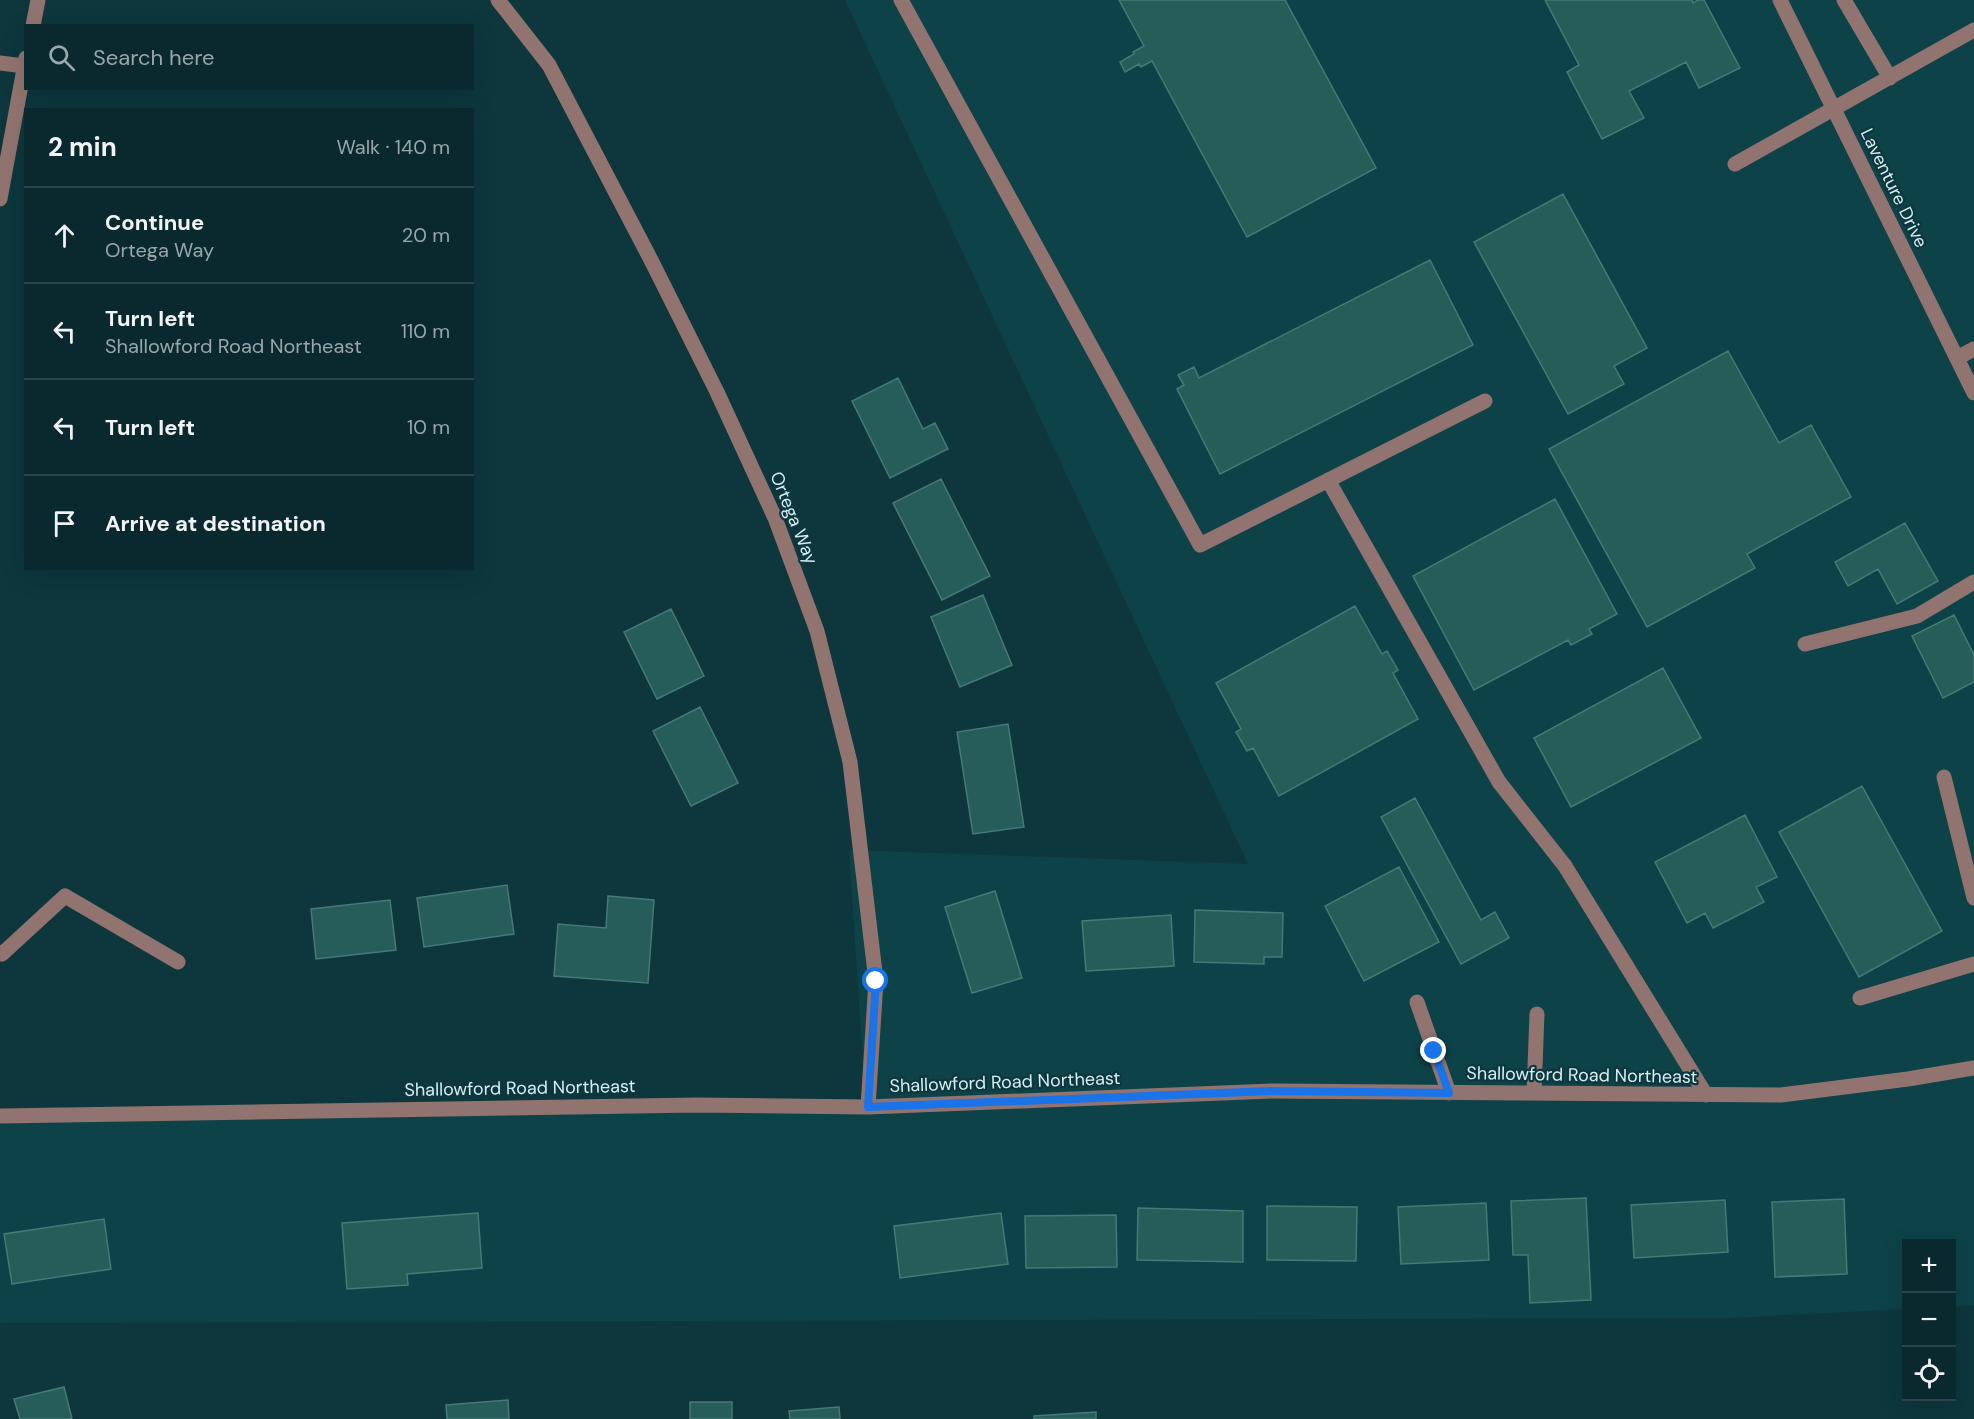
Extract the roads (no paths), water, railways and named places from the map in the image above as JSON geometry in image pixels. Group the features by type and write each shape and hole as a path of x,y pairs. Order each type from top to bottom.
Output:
{"street":[{"path":"33,24 39,0"},
{"name":"Ortega Way","path":"498,0 549,65 651,260 717,392 775,518 817,631 850,762 876,981 868,1107"},
{"path":"901,0 1200,545 1485,401"},
{"name":"Laventure Drive","path":"1780,0 1974,393"},
{"path":"1848,1 1890,78"},
{"path":"1735,164 1974,30"},
{"path":"0,63 24,62"},
{"path":"0,199 24,67"},
{"path":"1957,358 1974,349"},
{"path":"1328,480 1499,782 1565,866 1706,1095"},
{"path":"1805,644 1917,616 1974,582"},
{"path":"1944,777 1974,898"},
{"path":"0,953 2,954 65,896 178,962"},
{"path":"1860,998 1974,964"},
{"path":"1417,1002 1449,1093"},
{"path":"1534,1093 1537,1014"},
{"name":"Shallowford Road Northeast","path":"0,1116 697,1105 868,1107 1272,1091 1781,1095 1974,1068"}]}
